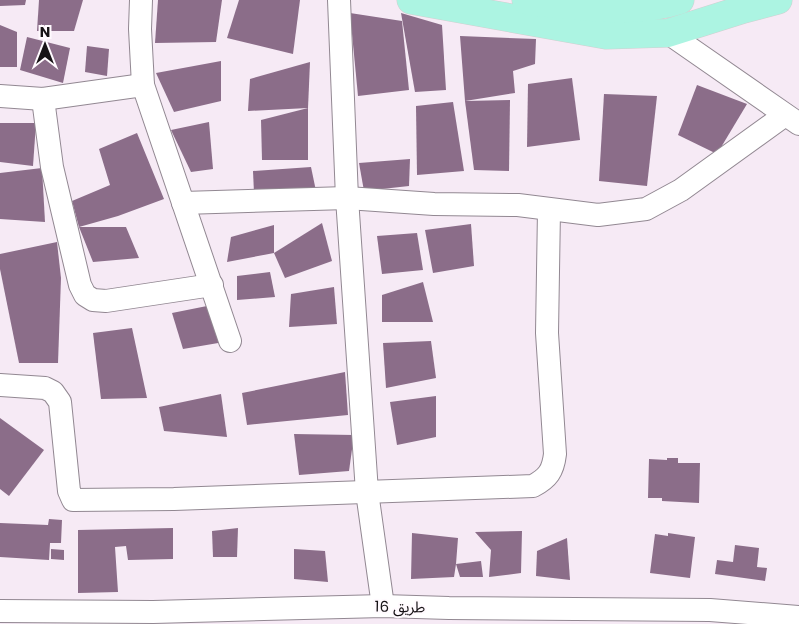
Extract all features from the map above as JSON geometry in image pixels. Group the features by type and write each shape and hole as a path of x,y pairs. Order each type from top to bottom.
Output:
{"main road":[{"path":"411,0 606,35 668,33 778,0"},
{"path":"526,0 650,7 680,0"}],"street":[{"path":"141,0 140,29 144,85 230,341"},
{"path":"339,0 347,198 367,492 382,606"},
{"path":"183,202 347,198 434,204 518,205 598,215 646,209 681,190 792,120 668,33"},
{"path":"0,96 43,99 144,85"},
{"path":"43,99 52,168 78,275 85,295 94,300 106,301 212,285"},
{"path":"0,385 45,388 53,392 60,402 69,491 73,500 174,500 533,486 542,481 553,468 555,454 547,333 549,210"},
{"name":"طريق 16","path":"0,611 153,612 382,606 546,616 799,617"}],"building":[{"path":"0,0 26,0 25,5 0,6"},
{"path":"39,0 83,0 74,31 37,31"},
{"path":"158,0 222,0 216,42 155,43"},
{"path":"239,0 300,0 293,54 227,38"},
{"path":"350,13 402,21 409,90 358,96"},
{"path":"401,13 442,25 446,90 415,92"},
{"path":"0,25 17,32 17,67 0,67"},
{"path":"460,36 536,39 535,64 513,71 515,93 465,101"},
{"path":"27,37 70,48 63,83 20,70"},
{"path":"87,46 109,49 107,76 85,72"},
{"path":"221,61 221,101 174,112 156,73"},
{"path":"310,62 308,108 248,111 250,79"},
{"path":"572,78 580,140 527,147 528,84"},
{"path":"697,85 747,104 717,154 678,135"},
{"path":"604,94 657,96 647,186 599,181"},
{"path":"510,100 509,171 474,170 465,101"},
{"path":"453,102 464,171 417,175 416,106"},
{"path":"308,108 308,160 262,160 261,120"},
{"path":"209,122 213,169 191,172 171,130"},
{"path":"0,123 36,123 33,166 0,162"},
{"path":"137,133 164,199 118,216 79,227 72,201 110,185 99,149"},
{"path":"410,159 409,186 364,191 359,163"},
{"path":"311,167 316,191 254,193 253,171"},
{"path":"42,168 45,222 0,219 0,173"},
{"path":"322,223 332,261 285,278 274,253"},
{"path":"471,224 474,266 433,273 425,230"},
{"path":"274,225 274,253 227,262 231,237"},
{"path":"79,227 126,227 139,258 93,262"},
{"path":"417,233 423,270 382,274 377,236"},
{"path":"57,242 61,278 58,363 19,363 0,269 0,254"},
{"path":"270,272 275,297 237,300 237,276"},
{"path":"423,282 433,322 382,322 382,295"},
{"path":"334,287 337,324 289,327 291,294"},
{"path":"207,306 230,341 183,349 172,313"},
{"path":"132,328 147,398 101,399 93,333"},
{"path":"431,341 436,378 386,388 383,343"},
{"path":"345,372 348,415 247,425 242,393"},
{"path":"221,394 227,437 164,431 159,407"},
{"path":"436,396 436,437 397,445 390,402"},
{"path":"0,418 44,450 9,496 0,489"},
{"path":"294,434 354,435 349,471 299,475"},
{"path":"667,458 678,458 678,463 700,463 699,503 662,501 662,498 648,498 649,459 667,460"},
{"path":"49,519 62,520 61,543 50,543 49,560 0,557 0,523 48,525"},
{"path":"173,528 173,559 128,560 126,546 115,547 118,592 78,593 78,530"},
{"path":"238,528 237,557 213,557 212,531"},
{"path":"522,531 521,573 489,577 491,550 475,532"},
{"path":"412,533 458,538 454,577 411,579"},
{"path":"668,533 695,537 690,578 650,573 655,534 668,536"},
{"path":"567,538 570,580 536,576 537,551"},
{"path":"735,545 759,548 757,567 767,568 765,581 715,574 717,560 733,562"},
{"path":"51,549 64,550 64,560 51,559"},
{"path":"294,549 325,551 328,582 294,579"},
{"path":"481,561 483,577 460,577 456,564"}]}
